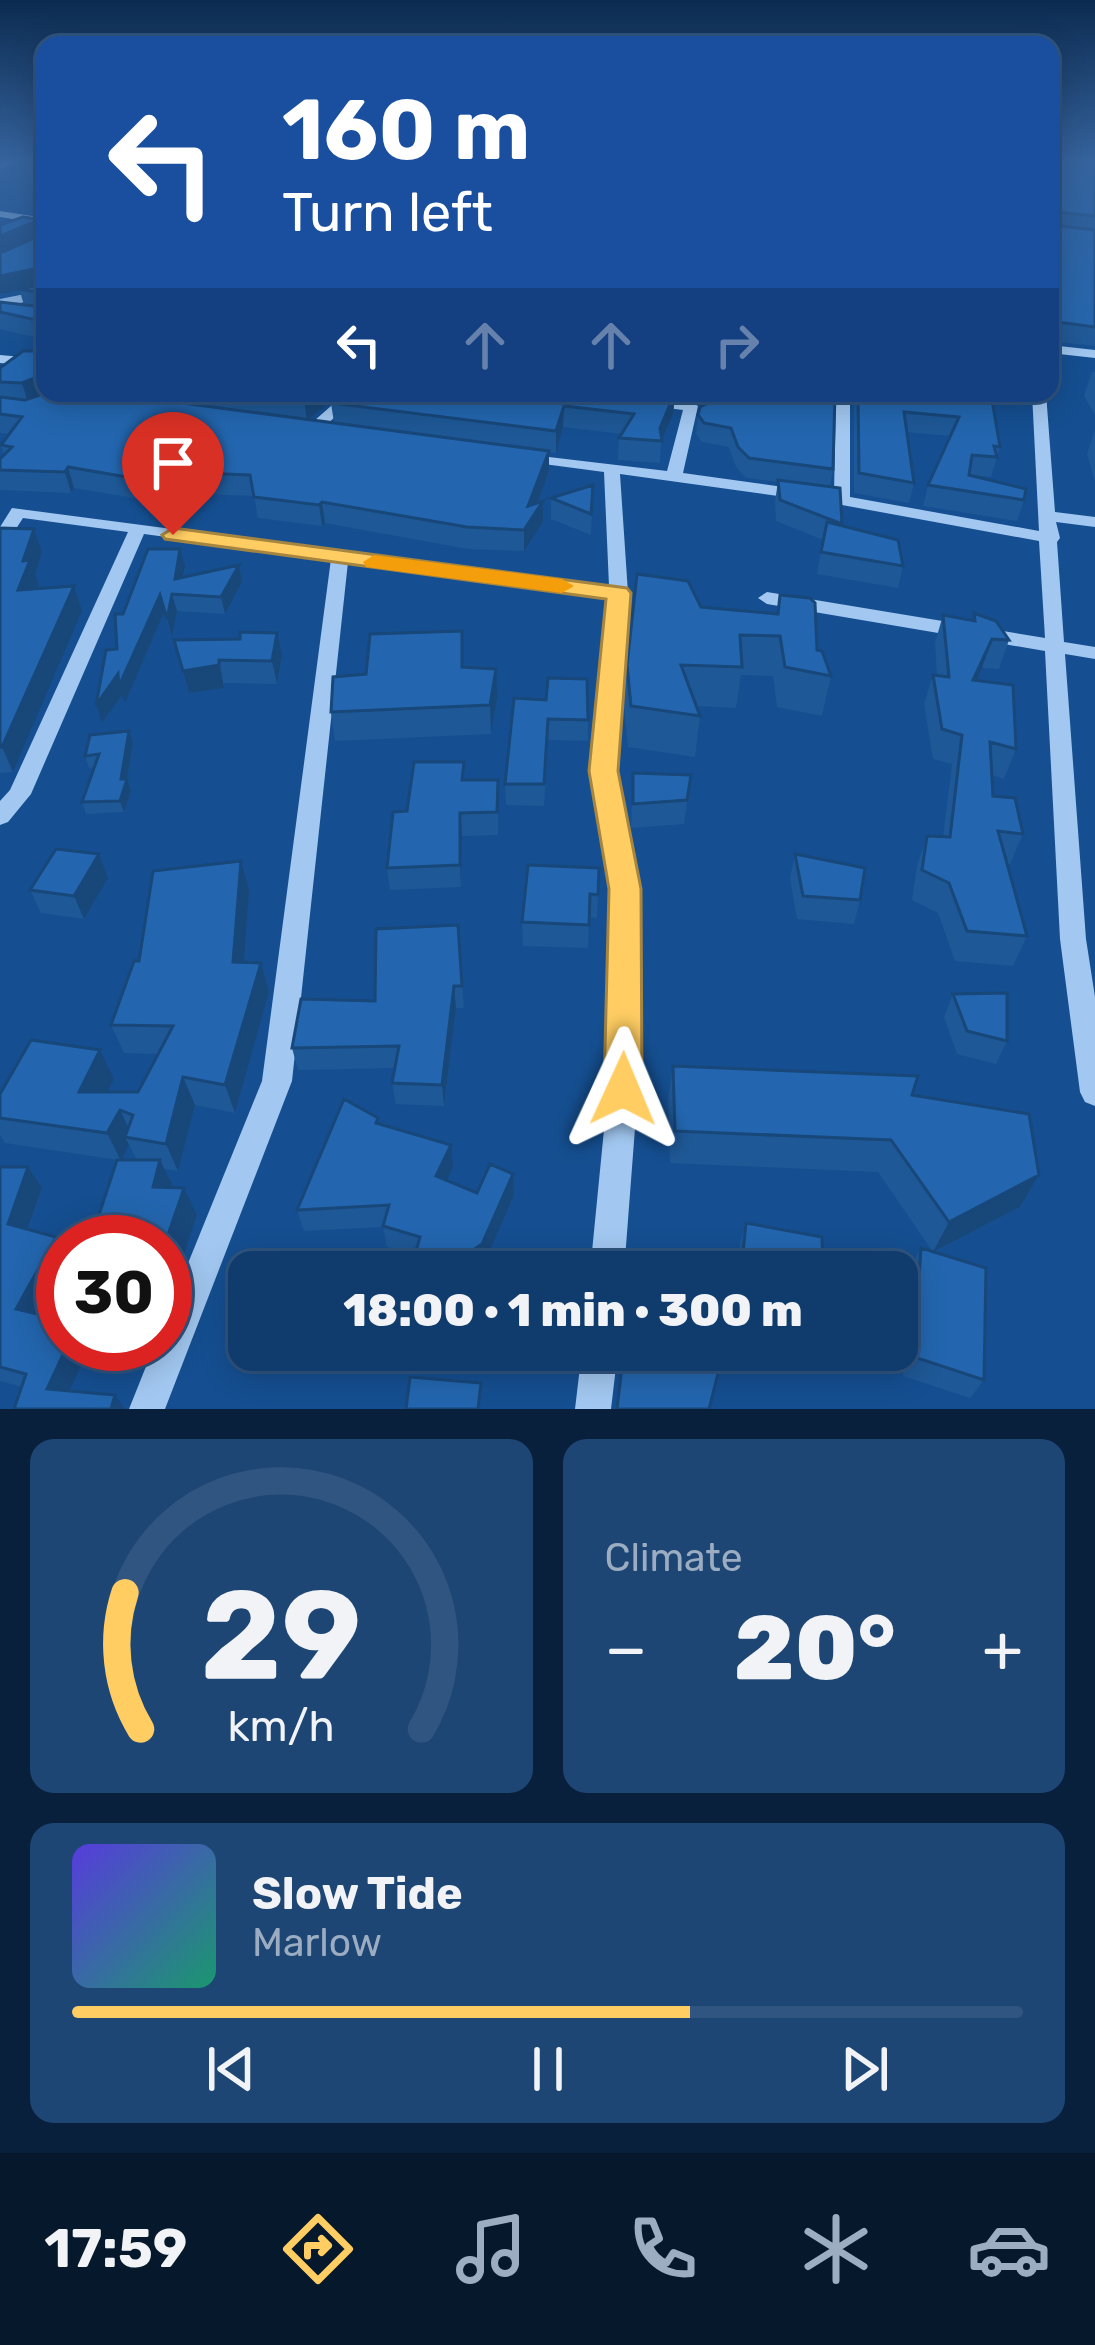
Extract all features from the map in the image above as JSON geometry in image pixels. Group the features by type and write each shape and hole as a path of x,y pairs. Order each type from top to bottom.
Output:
{"street":[{"path":"0,307 36,297"},
{"path":"0,307 22,315"},
{"path":"1059,351 1095,354"},
{"path":"0,359 36,362"},
{"path":"291,427 321,431 347,402"},
{"path":"646,402 691,406 674,477"},
{"path":"842,402 842,500"},
{"path":"1040,402 1073,940 1095,1092"},
{"path":"506,454 1049,527 1095,522"},
{"path":"609,1251 623,1089 625,889 604,771 619,593 612,468"},
{"path":"0,540 18,512 619,593"},
{"path":"0,816 137,530"},
{"path":"147,1409 277,1081 340,557"},
{"path":"767,598 1095,652"},
{"path":"593,1409 598,1371"}],"building":[{"path":"0,227 23,227 0,236"},
{"path":"1059,227 1095,230 1095,327 1059,322"},
{"path":"36,238 36,269 0,276 0,253"},
{"path":"0,302 36,306 36,320 0,312"},
{"path":"23,351 36,351 36,378 22,383 0,382 0,368"},
{"path":"36,396 36,402 175,402 549,451 528,506 543,501 524,530 467,527 322,502 254,497 250,475 200,473 190,488 68,467 65,472 0,470 0,459 12,447 1,445 22,417 0,414 0,397"},
{"path":"671,402 660,428 662,441 619,438 634,414 564,406 556,431 331,403"},
{"path":"710,402 835,402 833,469 749,458 738,447 731,428 704,423 698,415 700,407"},
{"path":"858,402 992,402 1000,447 994,446 997,457 972,455 969,475 1026,489 1024,500 928,485 959,417 904,412 914,483 859,473"},
{"path":"778,480 840,488 842,524 780,500"},
{"path":"593,485 591,514 551,498"},
{"path":"827,522 898,540 903,566 821,552"},
{"path":"0,528 34,529 23,561 30,560 18,590 74,586 2,747 0,747"},
{"path":"148,549 180,549 175,579 239,565 221,597 172,594 167,619 160,595 119,686 118,674 96,705 106,650 117,649 115,614 123,614"},
{"path":"637,574 688,581 701,607 778,614 780,595 810,598 815,603 817,650 822,651 831,676 785,667 780,636 740,635 742,667 681,665 700,716 631,706 627,665"},
{"path":"974,613 996,621 1009,640 992,639 973,680 1013,685 1016,749 990,742 993,796 1015,798 1023,834 998,831 1027,936 967,931 949,883 922,870 927,836 950,837 962,735 942,729 933,675 949,677 943,615 975,621"},
{"path":"462,631 462,667 496,669 490,705 331,712 333,677 366,674 370,634"},
{"path":"240,632 277,633 272,661 219,660 219,665 183,671 174,640 240,639"},
{"path":"548,678 587,679 588,720 548,719 544,784 505,784 514,698 546,700"},
{"path":"129,731 121,779 127,779 120,801 82,802 99,754 85,756 90,735"},
{"path":"414,762 464,762 462,780 498,780 497,812 460,813 460,865 387,868 393,812 407,811"},
{"path":"633,773 691,775 687,800 633,804"},
{"path":"56,849 99,854 74,896 30,890"},
{"path":"795,854 865,868 860,900 803,896"},
{"path":"241,861 233,962 261,963 225,1085 183,1077 166,1144 125,1137 133,1115 120,1110 107,1133 0,1118 0,1094 31,1040 100,1050 79,1092 138,1092 173,1026 111,1025 134,961 139,961 153,871"},
{"path":"528,865 599,868 598,895 590,894 589,925 522,922"},
{"path":"458,925 462,986 454,986 442,1085 392,1083 399,1046 292,1048 301,999 375,1001 376,929"},
{"path":"1007,993 1007,1041 967,1031 953,994"},
{"path":"673,1066 918,1076 912,1095 1029,1114 1039,1175 949,1222 891,1140 675,1131"},
{"path":"344,1099 378,1118 376,1123 451,1145 436,1176 477,1193 490,1164 513,1174 482,1244 472,1251 416,1251 420,1237 383,1226 389,1205 297,1210"},
{"path":"117,1160 160,1160 153,1187 184,1188 175,1215 99,1215"},
{"path":"0,1167 28,1167 8,1224 36,1232 36,1273 16,1309 36,1314 36,1371 55,1371 47,1389 115,1395 111,1409 14,1409 26,1374 0,1367"},
{"path":"746,1223 822,1237 822,1251 743,1251"},
{"path":"921,1248 986,1268 984,1380 918,1358"},
{"path":"622,1371 719,1371 709,1409 617,1409"},
{"path":"410,1377 481,1383 478,1409 406,1409"}],"slow traffic":[{"path":"374,562 562,586"}],"route":[{"path":"173,535 619,593 604,771 625,889 623,1089"}]}
